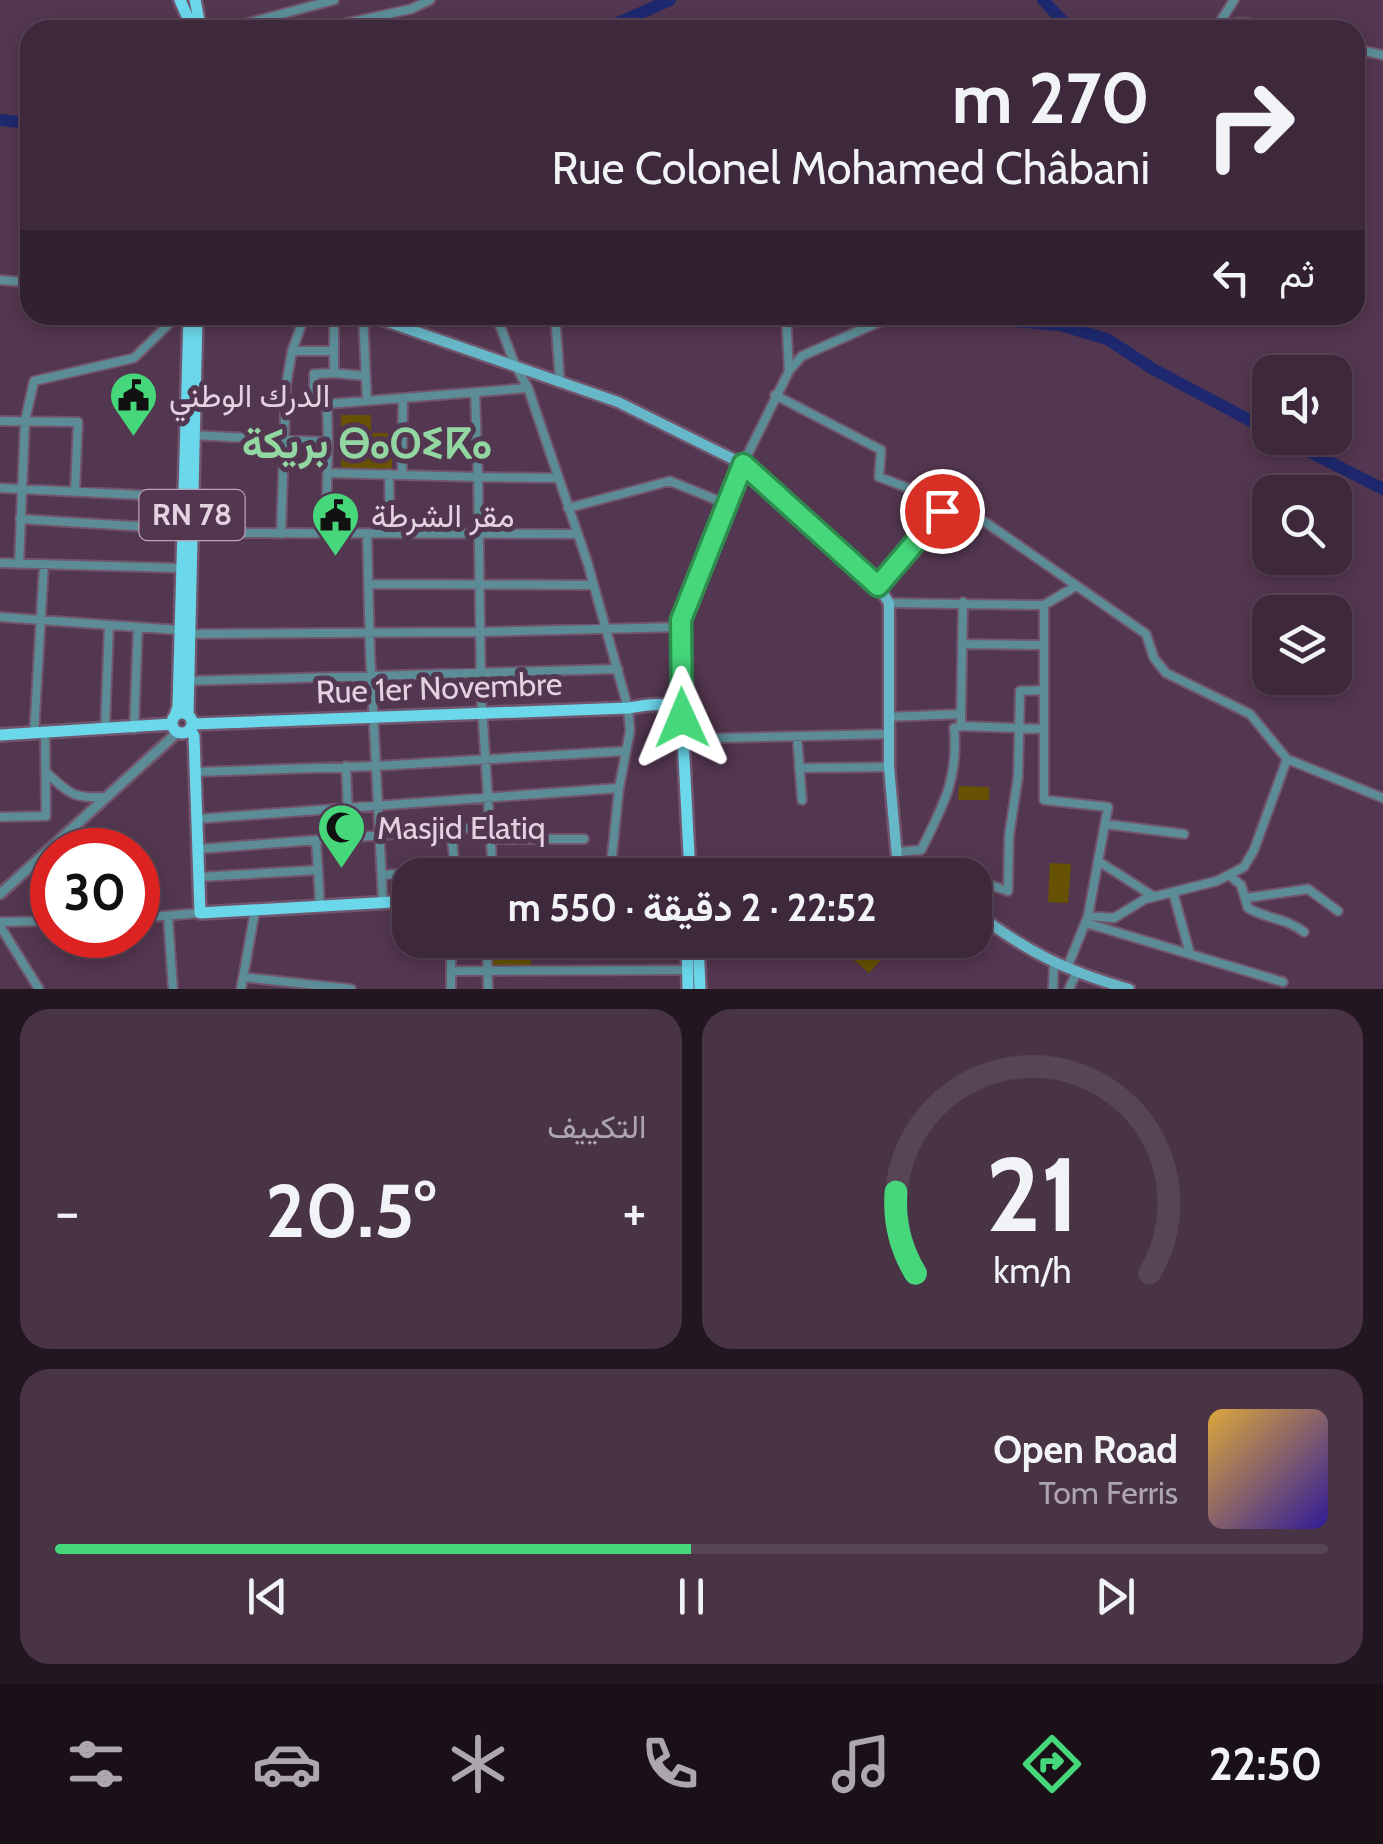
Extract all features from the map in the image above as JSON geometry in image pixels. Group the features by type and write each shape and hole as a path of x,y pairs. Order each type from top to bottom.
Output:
{"main road":[{"path":"188,325 189,434 182,497 187,529 181,568 184,632 178,706 183,723 194,736 200,912 392,902"},
{"name":"RN 78","path":"183,723 187,681 184,632 189,434 196,325"},
{"path":"395,325 618,402 743,464 878,586 888,603 888,767 898,858"},
{"name":"Rue 1er Novembre","path":"0,735 183,723 628,708 663,703 682,718"},
{"path":"682,718 689,858"},
{"path":"992,924 1041,958 1129,989"},
{"path":"688,958 688,989"},
{"path":"699,958 700,989"}],"street":[{"path":"259,20 334,0"},
{"path":"361,20 411,9 430,0"},
{"path":"19,564 25,421 34,381 134,358 168,325"},
{"path":"281,534 286,386 301,325"},
{"path":"334,325 334,373"},
{"path":"365,325 368,401"},
{"path":"500,325 528,388 577,534 628,708 630,731 612,858"},
{"path":"556,325 560,382"},
{"path":"786,325 788,371"},
{"path":"682,718 680,627 684,610 775,395 802,356 873,325"},
{"path":"292,350 334,351"},
{"path":"366,376 314,374 315,398 327,404 528,388"},
{"path":"475,394 478,583 492,858"},
{"path":"775,395 881,450 879,476 956,506 1146,634 1154,658 1166,673 1250,714 1287,759 1383,798"},
{"path":"402,398 402,474"},
{"path":"326,533 327,404"},
{"path":"0,421 78,422 75,491"},
{"path":"189,434 328,442"},
{"path":"328,473 558,478"},
{"path":"389,474 390,532"},
{"path":"568,508 670,481 729,504"},
{"path":"0,488 182,497"},
{"path":"878,586 942,511 956,506"},
{"path":"20,519 281,534 577,534"},
{"path":"367,532 372,718 383,903"},
{"path":"0,563 181,568"},
{"path":"0,818 46,816 46,772 40,734 44,564"},
{"path":"368,584 592,584"},
{"path":"888,603 1044,605 1076,586"},
{"path":"961,726 963,602"},
{"path":"1044,605 1044,800 1108,807 1070,989"},
{"path":"0,617 184,632 680,627"},
{"path":"106,730 109,625"},
{"path":"134,728 138,627"},
{"path":"962,644 1044,645"},
{"path":"187,681 618,669"},
{"path":"992,886 1008,891 1009,836 1018,777 1020,691 1044,690"},
{"path":"888,717 961,714"},
{"path":"0,894 183,723"},
{"path":"898,852 921,850 946,801 957,757 954,728 1044,729"},
{"path":"684,739 889,734"},
{"path":"797,736 802,800"},
{"path":"195,772 626,751"},
{"path":"1087,920 1114,918 1155,897 1229,875 1244,866 1254,850 1287,759"},
{"path":"346,766 349,838"},
{"path":"799,768 888,767"},
{"path":"46,772 66,791 81,798 108,796"},
{"path":"196,818 619,788"},
{"path":"1105,824 1184,834"},
{"path":"198,849 490,827"},
{"path":"451,829 453,858"},
{"path":"491,839 584,840"},
{"path":"316,842 320,907"},
{"path":"1098,860 1155,897"},
{"path":"198,878 318,870"},
{"path":"382,875 392,874"},
{"path":"1229,875 1241,885 1248,908 1260,915 1282,918 1304,932"},
{"path":"1246,898 1308,889 1338,911"},
{"path":"1174,892 1190,954"},
{"path":"241,989 254,910"},
{"path":"160,918 200,912"},
{"path":"168,918 173,989"},
{"path":"1087,920 1283,982"},
{"path":"30,922 0,924 39,989"},
{"path":"451,989 452,958"},
{"path":"488,958 488,989"},
{"path":"1052,989 1054,963"},
{"path":"452,971 688,970"},
{"path":"243,978 352,989"}],"shaded area":[{"path":"341,415 371,415 371,433 392,433 392,470 341,470"},
{"path":"959,786 989,787 989,800 958,800"},
{"path":"1050,863 1071,864 1068,903 1048,902"},
{"path":"487,958 531,958 531,966 487,968"},
{"path":"856,958 883,958 869,973"}],"waterway":[{"path":"625,20 670,0"},
{"path":"1043,0 1062,20"},
{"path":"0,120 20,122"},
{"path":"1060,325 1107,339 1153,369 1252,421"},
{"path":"1316,455 1383,489"}],"place":[{"name":"الدرك الوطني","path":"134,438"},
{"name":"مقر الشرطة","path":"336,558"},
{"name":"Masjid Elatiq","path":"342,870"}],"district":[{"name":"بريكة ⴱⴰⵔⵉⴽⴰ","path":"367,443"}],"route":[{"path":"682,718 681,620 743,464 765,488 878,586 942,511"}]}
